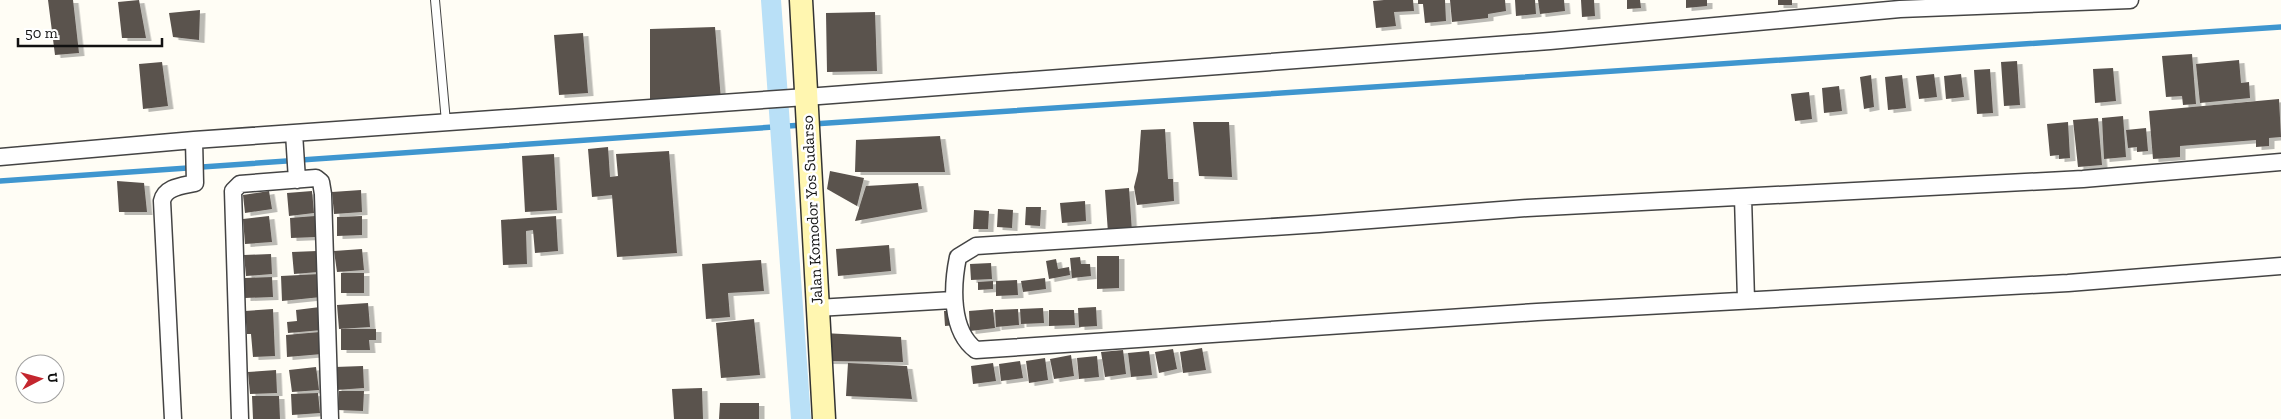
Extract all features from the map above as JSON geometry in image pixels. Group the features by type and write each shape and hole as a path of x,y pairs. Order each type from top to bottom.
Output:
{"street":[{"name":"Jalan Komodor Yos Sudarso","path":"801,0 801,100 810,147 824,419"},
{"path":"0,157 194,143 295,138 446,122 757,100 801,100 1550,41 1900,5 2130,0"},
{"path":"295,138 297,175"},
{"path":"173,419 162,201 168,190 195,183 194,143"},
{"path":"2281,162 2083,179 1527,208 1319,224 976,246 958,257 954,300 966,340 976,350 1537,312 2068,283 2281,266"},
{"path":"240,419 233,191 240,184 297,175 316,178 321,182 323,194 330,419"},
{"path":"1743,197 1746,300"},
{"path":"817,308 954,300"}],"lane":[{"path":"435,0 446,122"}],"building":[{"path":"48,0 73,0 79,53 55,55"},
{"path":"139,0 146,38 122,38 118,2"},
{"path":"1413,0 1414,11 1394,12 1396,26 1376,28 1373,1"},
{"path":"1418,0 1445,0 1446,21 1425,23 1423,4 1418,4"},
{"path":"1450,0 1505,0 1506,11 1488,14 1488,18 1452,22"},
{"path":"1515,0 1535,0 1536,14 1516,16"},
{"path":"1538,0 1564,0 1565,11 1540,14"},
{"path":"1581,0 1594,0 1595,16 1582,17"},
{"path":"1627,0 1640,0 1641,8 1627,9"},
{"path":"1686,0 1707,0 1707,6 1686,8"},
{"path":"1778,0 1792,0 1792,5 1778,5"},
{"path":"200,10 199,40 173,37 169,13"},
{"path":"875,12 877,71 827,72 826,13"},
{"path":"715,27 721,100 650,104 650,29"},
{"path":"583,33 588,93 559,95 554,35"},
{"path":"2192,54 2196,104 2183,105 2182,96 2166,97 2162,56"},
{"path":"2239,60 2241,83 2249,82 2250,98 2200,103 2196,64"},
{"path":"2017,61 2020,105 2004,106 2001,62"},
{"path":"162,62 168,106 143,109 139,64"},
{"path":"2113,68 2116,101 2095,103 2093,69"},
{"path":"1990,69 1993,113 1977,114 1974,70"},
{"path":"1934,74 1937,97 1919,99 1916,76"},
{"path":"1961,74 1964,97 1946,99 1944,76"},
{"path":"1871,75 1874,107 1864,109 1860,77"},
{"path":"1902,75 1906,108 1888,110 1885,77"},
{"path":"1839,86 1842,111 1824,113 1822,88"},
{"path":"1809,92 1812,119 1795,121 1791,94"},
{"path":"2279,99 2281,137 2269,138 2269,146 2256,147 2256,140 2180,146 2180,157 2153,159 2149,111"},
{"path":"2123,116 2126,157 2104,159 2102,118"},
{"path":"2098,118 2102,165 2078,167 2073,120"},
{"path":"1193,122 1229,122 1232,177 1199,176"},
{"path":"2068,122 2070,158 2059,159 2059,155 2050,156 2047,124"},
{"path":"2146,128 2148,151 2137,152 2137,147 2128,148 2126,130"},
{"path":"1165,129 1168,179 1173,179 1174,201 1137,205 1134,187 1138,171 1141,130"},
{"path":"940,136 945,172 855,172 856,140"},
{"path":"608,147 610,177 618,176 616,154 669,151 677,253 617,257 612,195 592,197 588,149"},
{"path":"554,154 557,210 525,212 522,156"},
{"path":"830,171 864,178 857,206 827,189"},
{"path":"117,181 144,183 147,212 119,212"},
{"path":"918,183 922,209 855,221 866,186"},
{"path":"1129,188 1132,232 1108,233 1105,190"},
{"path":"361,190 362,212 334,214 332,192"},
{"path":"269,191 272,209 245,213 243,195"},
{"path":"312,191 314,213 289,216 287,193"},
{"path":"1085,201 1086,221 1062,223 1060,203"},
{"path":"1026,207 1041,207 1040,226 1025,225"},
{"path":"998,209 1013,210 1012,228 997,227"},
{"path":"974,210 989,211 988,229 973,229"},
{"path":"269,216 272,242 245,244 243,219"},
{"path":"315,216 316,237 291,238 290,218"},
{"path":"362,216 362,235 337,236 337,217"},
{"path":"556,216 558,251 535,253 533,230 526,231 527,264 503,265 501,220"},
{"path":"889,245 891,271 838,276 836,249"},
{"path":"362,249 364,270 337,272 334,251"},
{"path":"317,251 318,272 294,274 292,252"},
{"path":"271,254 272,274 246,276 244,255"},
{"path":"1097,256 1119,256 1119,288 1097,289"},
{"path":"1080,257 1081,264 1090,264 1091,276 1072,278 1070,258"},
{"path":"1056,259 1058,269 1069,267 1070,275 1049,279 1046,261"},
{"path":"761,260 764,291 728,293 730,317 706,319 702,264"},
{"path":"991,263 992,279 971,280 970,264"},
{"path":"341,273 364,273 364,293 341,293"},
{"path":"320,274 321,297 282,301 281,276"},
{"path":"272,277 273,297 245,298 245,278"},
{"path":"1045,278 1046,289 1023,292 1021,281"},
{"path":"1017,280 1018,295 996,296 996,281"},
{"path":"993,281 993,289 978,290 978,282"},
{"path":"368,303 370,327 339,329 337,305"},
{"path":"320,307 322,330 288,333 287,322 297,321 296,310"},
{"path":"1096,307 1097,326 1079,327 1078,308"},
{"path":"1043,308 1044,323 1021,324 1020,309"},
{"path":"273,309 275,356 253,357 251,334 247,334 245,311"},
{"path":"993,309 995,328 970,331 969,311"},
{"path":"1018,309 1019,325 996,327 995,310"},
{"path":"955,310 956,325 945,326 944,311"},
{"path":"1049,310 1074,310 1075,325 1049,326"},
{"path":"754,319 760,375 721,378 716,323"},
{"path":"341,329 376,329 376,340 369,340 370,350 341,350"},
{"path":"320,332 322,354 287,357 286,335"},
{"path":"823,333 901,337 903,362 827,361"},
{"path":"1202,348 1206,370 1183,373 1180,352"},
{"path":"1173,349 1177,369 1159,373 1155,352"},
{"path":"1123,350 1126,374 1105,377 1101,352"},
{"path":"1149,351 1152,375 1131,377 1128,353"},
{"path":"1071,355 1074,376 1054,379 1050,359"},
{"path":"1097,356 1099,377 1079,379 1077,358"},
{"path":"1045,358 1048,380 1029,383 1026,361"},
{"path":"1020,361 1023,378 1001,381 999,364"},
{"path":"848,363 907,366 912,399 846,396"},
{"path":"993,363 996,381 973,384 971,366"},
{"path":"363,366 364,388 336,390 335,367"},
{"path":"316,367 319,390 292,392 289,370"},
{"path":"276,370 277,393 250,394 248,372"},
{"path":"702,388 703,419 674,419 672,389"},
{"path":"339,391 364,391 363,411 338,410"},
{"path":"318,393 320,413 292,415 291,394"},
{"path":"252,396 279,396 280,419 253,419"},
{"path":"720,403 759,403 759,419 719,419"}],"waterway":[{"path":"771,0 801,419"},
{"path":"813,124 2281,27"},
{"path":"0,181 803,125"}]}
